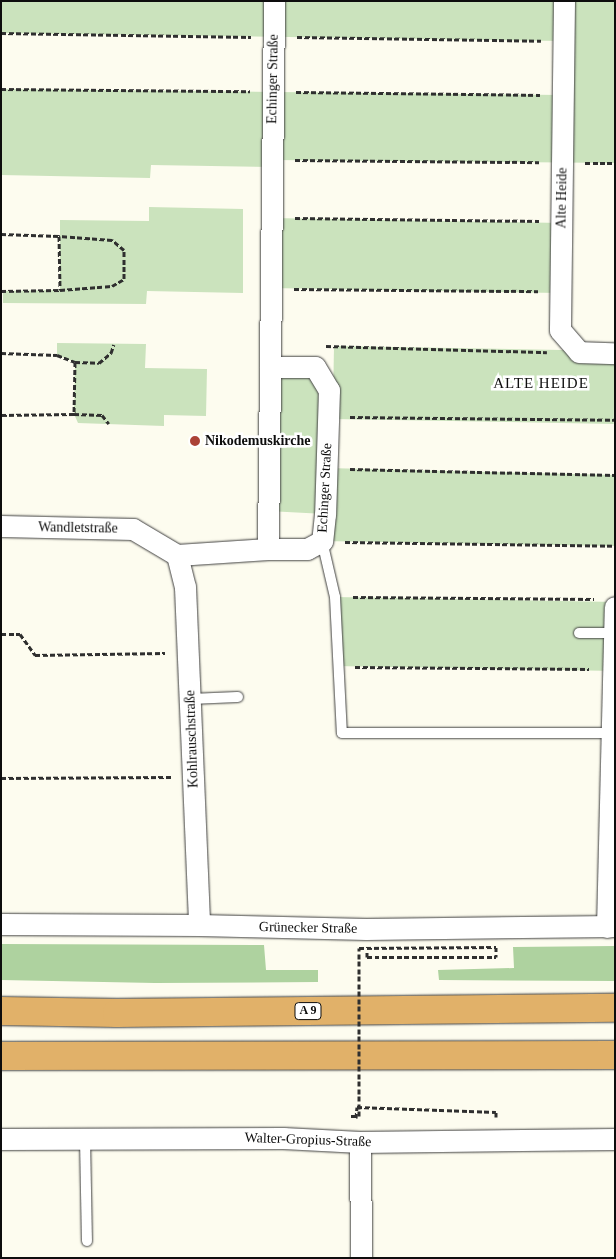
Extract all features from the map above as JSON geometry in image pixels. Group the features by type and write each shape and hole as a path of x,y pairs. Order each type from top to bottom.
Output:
{"highway":[{"name":"A 9","path":"1,1011 127,1013 615,1008"},
{"path":"1,1056 615,1055"}],"street":[{"name":"Echinger Straße","path":"270,367 316,367 329,390 327,468 322,541 307,549 268,548 274,1"},
{"name":"Alte Heide","path":"564,1 560,330 579,352"},
{"path":"579,352 615,353"},
{"name":"Wandletstraße","path":"1,526 133,529 177,555"},
{"path":"177,555 268,548"},
{"name":"Kohlrauschstraße","path":"177,555 185,587 198,925"},
{"path":"605,603 614,633 611,926"},
{"name":"Grünecker Straße","path":"1,924 198,925 366,929 611,926"},
{"name":"Walter-Gropius-Straße","path":"1,1139 283,1138 360,1142 615,1139"},
{"path":"360,1142 361,1258"}],"lane":[{"path":"322,541 335,597 342,733 612,733"},
{"path":"578,633 614,633"},
{"path":"190,699 238,697"},
{"path":"85,1138 87,1241"}],"path":[{"path":"1,33 564,41"},
{"path":"1,88 563,96"},
{"path":"272,160 615,163"},
{"path":"272,218 562,222"},
{"path":"1,234 112,240 124,250 124,279 112,286 60,290 1,291"},
{"path":"59,236 60,290"},
{"path":"271,288 560,292"},
{"path":"1,354 57,356 75,362 99,363 112,353 114,344"},
{"path":"325,346 579,352"},
{"path":"74,414 75,362"},
{"path":"1,415 102,415 109,424"},
{"path":"328,416 615,420"},
{"path":"327,468 615,475"},
{"path":"322,541 615,546"},
{"path":"335,597 605,603"},
{"path":"1,634 20,634 35,655 188,653"},
{"path":"339,666 613,669"},
{"path":"1,778 193,777"},
{"path":"351,1116 359,1116 360,948 496,947 496,957 367,958"},
{"path":"357,1107 496,1112"}],"green space":[{"path":"1,1 615,1 615,163 273,160 272,167 151,165 150,178 1,175 1,89 563,95 564,41 1,33"},
{"path":"149,207 243,209 243,293 147,291 146,304 3,303 3,291 60,290 60,220 149,221"},
{"path":"272,218 561,223 560,293 271,288"},
{"path":"57,343 146,344 145,368 207,369 206,416 164,415 164,426 78,423 74,414 75,362 57,355"},
{"path":"334,346 615,351 614,424 333,419"},
{"path":"270,367 315,367 327,468 615,475 615,546 322,541 325,514 268,511"},
{"path":"335,597 615,602 614,671 334,666"},
{"path":"1,944 264,945 266,970 318,970 318,982 155,983 1,980"},
{"path":"615,946 615,981 439,980 438,970 514,968 513,947"}],"place":[{"name":"Nikodemuskirche","path":"195,441"}],"district":[{"name":"ALTE HEIDE","path":"541,384"}]}
